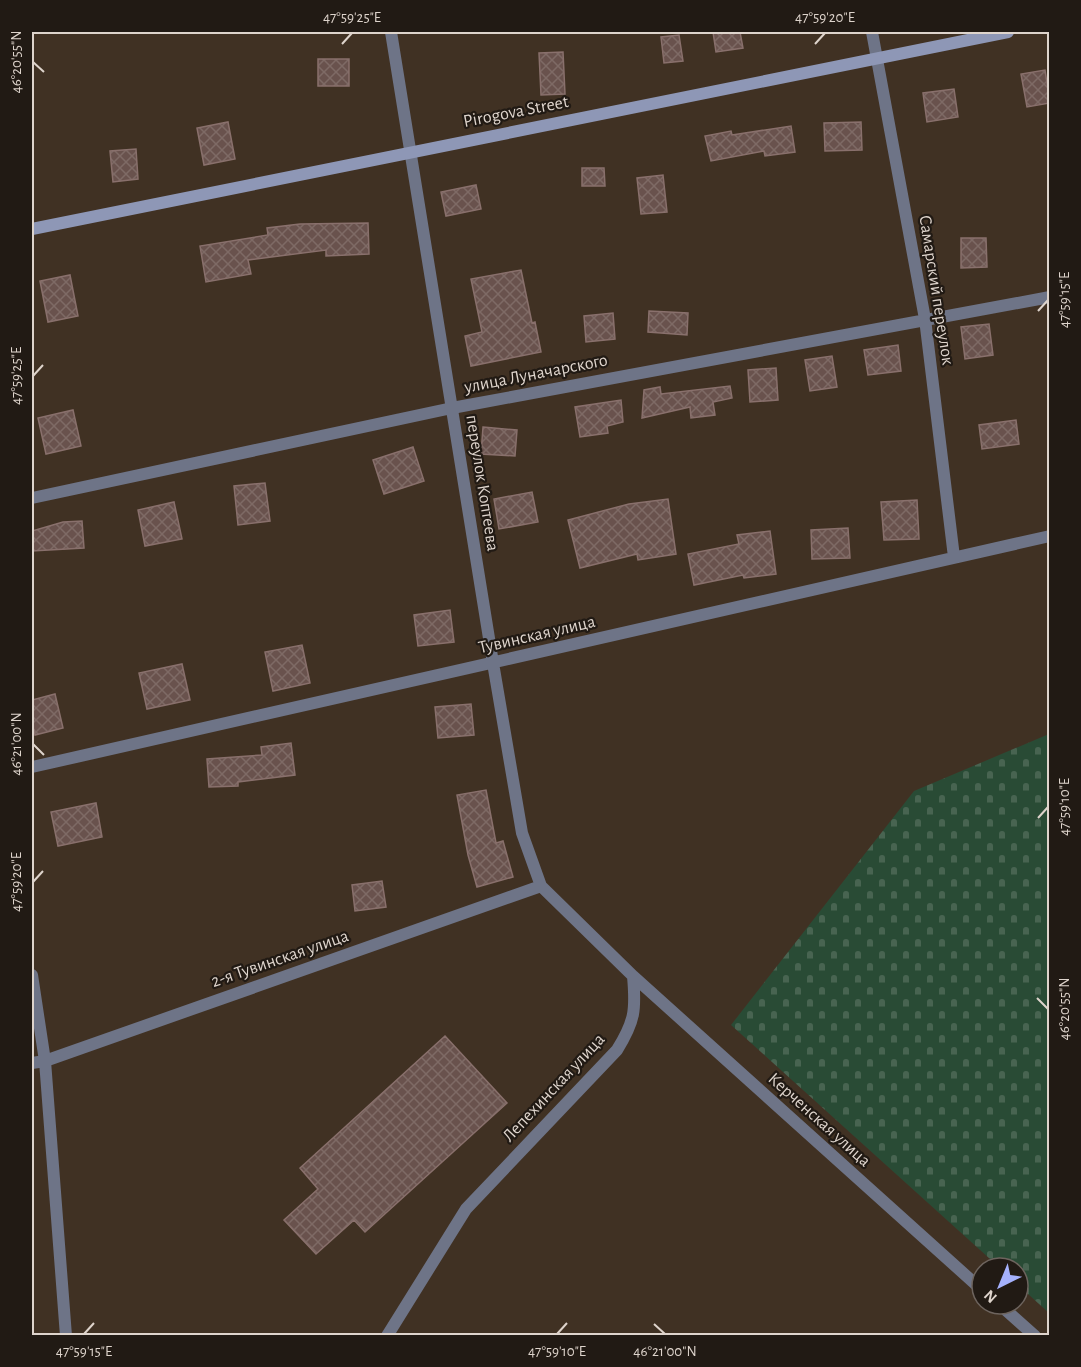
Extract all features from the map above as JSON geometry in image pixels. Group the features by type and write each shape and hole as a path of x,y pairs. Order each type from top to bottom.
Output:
{"main road":[{"name":"Pirogova Street","path":"32,229 1008,32"}],"street":[{"name":"переулок Коптеева","path":"391,32 522,833 541,886"},
{"name":"Самарский переулок","path":"872,32 925,319 954,557"},
{"name":"улица Луначарского","path":"32,498 452,408 1050,297"},
{"name":"Тувинская улица","path":"32,767 1050,536"},
{"path":"541,886 633,976"},
{"name":"2-я Тувинская улица","path":"32,1063 45,1061 541,886"},
{"path":"32,975 45,1061 66,1335"},
{"name":"Керченская улица","path":"633,976 970,1279"},
{"name":"Лепехинская улица","path":"387,1335 465,1209 617,1050 630,1028 635,1004 633,976"},
{"path":"1013,1316 1035,1335"}],"green space":[{"path":"1049,734 1049,1313 1030,1296 1030,1256 987,1256 731,1025 914,791"}],"building":[{"path":"713,32 740,32 743,48 716,52"},
{"path":"679,35 683,61 664,63 661,37"},
{"path":"563,52 565,94 541,95 539,53"},
{"path":"318,59 349,59 349,86 318,86"},
{"path":"1045,70 1050,103 1027,107 1021,74"},
{"path":"954,89 958,117 927,122 923,93"},
{"path":"228,122 235,159 204,165 197,128"},
{"path":"861,122 862,150 825,151 824,123"},
{"path":"791,126 795,152 765,156 764,151 711,161 705,136 731,131 732,135"},
{"path":"136,149 138,179 113,182 110,151"},
{"path":"582,168 604,168 605,186 582,186"},
{"path":"663,175 667,212 641,214 637,178"},
{"path":"476,185 481,209 446,216 441,192"},
{"path":"368,223 369,254 326,256 326,250 248,260 251,274 206,282 200,246 268,235 267,228 300,224"},
{"path":"961,238 986,238 987,267 961,268"},
{"path":"521,270 532,323 535,322 541,352 471,366 465,336 482,332 471,279"},
{"path":"70,275 78,316 48,322 40,281"},
{"path":"649,311 688,313 687,335 648,332"},
{"path":"613,313 615,339 586,342 584,316"},
{"path":"989,324 993,355 965,359 961,327"},
{"path":"898,345 901,371 868,375 864,350"},
{"path":"832,356 837,387 810,391 805,360"},
{"path":"776,368 778,400 750,402 748,370"},
{"path":"730,386 732,398 713,402 715,415 691,418 690,407 642,418 644,390 660,387 661,394"},
{"path":"621,400 623,422 607,426 608,433 580,437 575,407"},
{"path":"73,410 81,446 46,454 38,418"},
{"path":"1016,420 1019,444 982,449 979,425"},
{"path":"483,427 517,430 515,456 481,454"},
{"path":"413,447 424,481 384,494 373,460"},
{"path":"265,483 270,521 238,525 234,486"},
{"path":"532,492 538,522 499,529 494,499"},
{"path":"668,499 676,554 638,560 637,554 580,568 568,520 629,504"},
{"path":"917,500 919,539 884,540 881,502"},
{"path":"174,502 182,539 145,546 138,510"},
{"path":"82,521 84,548 32,551 32,531 63,522"},
{"path":"848,528 850,558 812,559 811,530"},
{"path":"770,531 776,574 744,578 743,575 694,585 688,554 739,544 737,535"},
{"path":"450,610 454,642 418,646 414,615"},
{"path":"302,645 310,683 273,691 265,652"},
{"path":"182,664 190,700 147,709 139,673"},
{"path":"55,694 63,728 35,735 32,723 32,700"},
{"path":"471,704 474,735 438,738 435,707"},
{"path":"291,743 295,775 238,782 238,786 209,787 207,759 262,755 261,747"},
{"path":"486,790 496,843 503,841 513,877 477,887 468,855 457,795"},
{"path":"96,803 102,837 58,846 51,812"},
{"path":"382,881 386,907 355,911 352,885"},
{"path":"445,1036 507,1103 365,1232 354,1220 316,1254 284,1220 318,1189 300,1168"}]}
